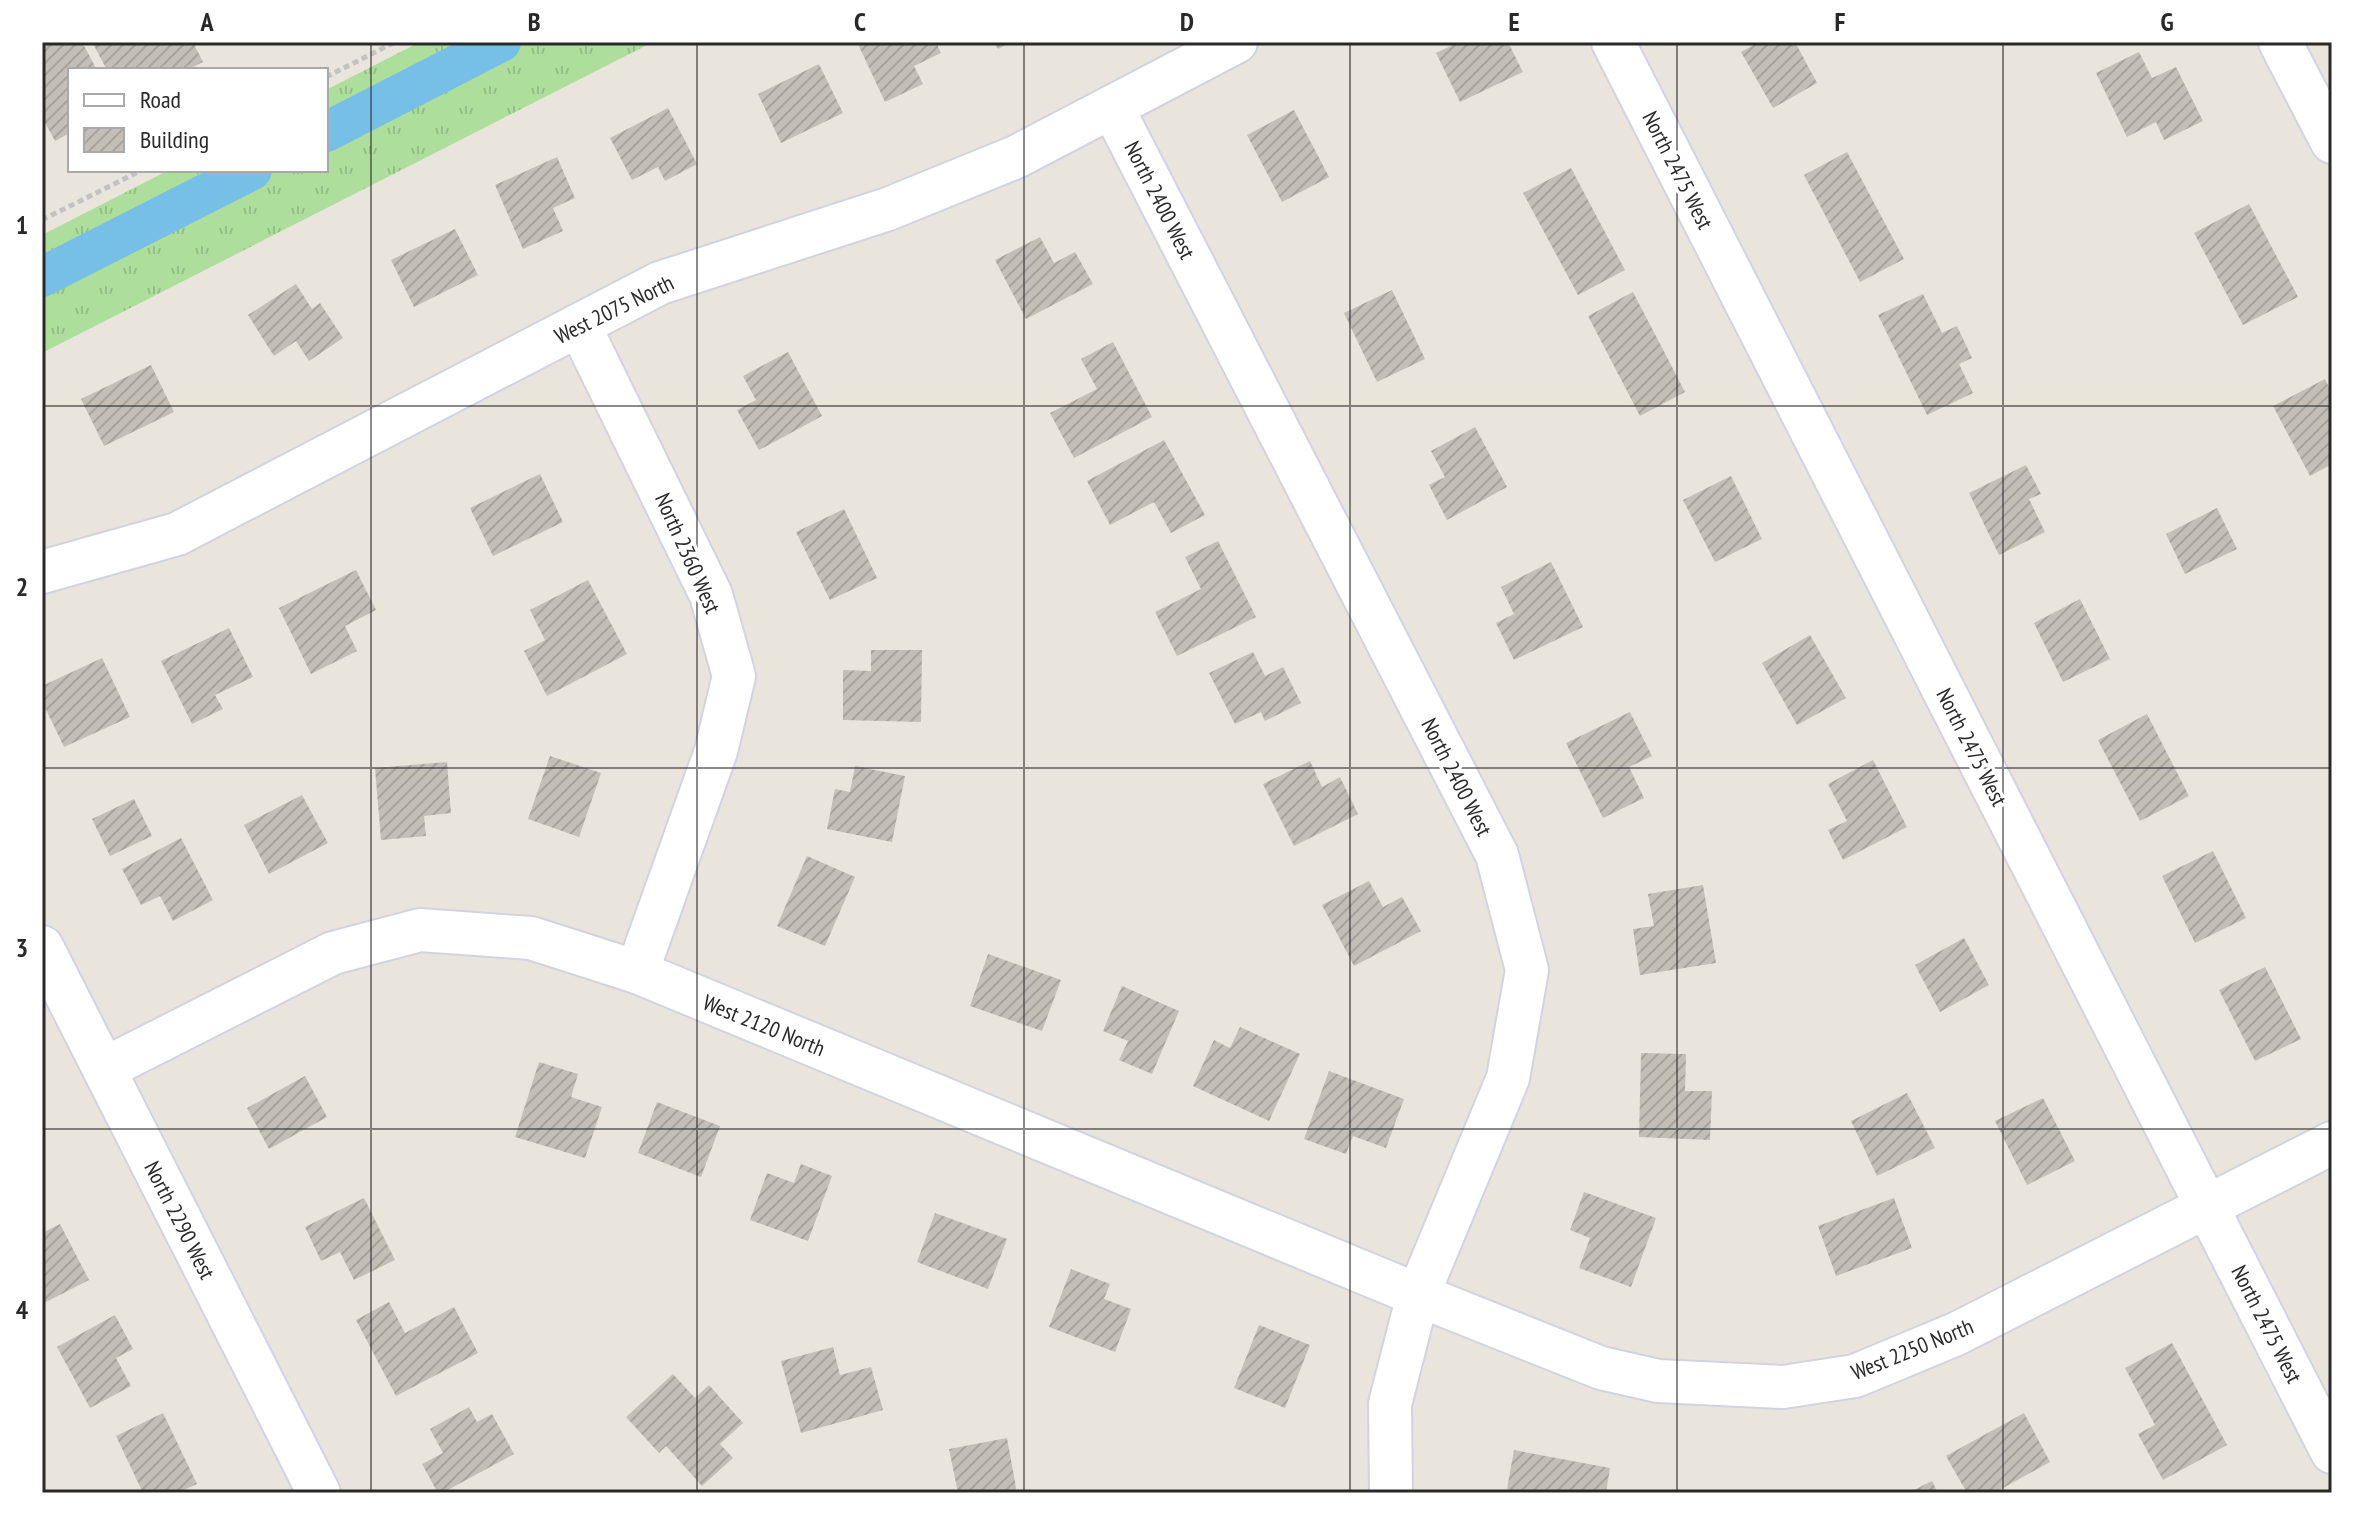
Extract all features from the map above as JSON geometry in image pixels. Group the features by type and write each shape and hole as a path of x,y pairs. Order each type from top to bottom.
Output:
{"street":[{"name":"West 2075 North","path":"42,572 177,534 660,283 888,209 1002,163 1236,42"},
{"name":"North 2475 West","path":"1613,42 2332,1452"},
{"path":"2280,42 2332,142"},
{"name":"North 2400 West","path":"1112,107 1497,855 1527,970 1508,1078 1418,1295 1390,1404 1391,1493"},
{"name":"North 2360 West","path":"579,325 711,595 734,676 716,751 637,972"},
{"name":"West 2120 North","path":"104,1069 333,953 420,930 531,938 637,972 1418,1295"},
{"name":"North 2290 West","path":"42,947 319,1493"},
{"name":"West 2250 North","path":"1418,1295 1601,1368 1658,1381 1783,1387 1855,1376 1956,1334 2332,1143"}],"path":[{"path":"328,76 395,42"},
{"path":"42,220 138,172"}],"green space":[{"path":"420,42 653,42 42,353 42,235 165,172 328,172 328,89"}],"building":[{"path":"42,42 82,42 96,68 68,68 68,134 55,141 42,117"},
{"path":"92,42 193,42 203,62 191,68 106,68"},
{"path":"857,42 936,42 941,53 914,66 923,84 885,102"},
{"path":"994,42 1012,42 998,49"},
{"path":"1459,42 1508,42 1523,72 1460,102 1436,53"},
{"path":"1759,42 1795,42 1817,83 1773,108 1741,52"},
{"path":"2139,52 2152,78 2176,67 2203,121 2164,140 2156,122 2127,137 2096,73"},
{"path":"819,64 843,113 781,143 758,94"},
{"path":"668,108 697,164 665,181 658,167 632,180 610,138"},
{"path":"1294,110 1329,177 1282,202 1247,135"},
{"path":"1847,152 1904,259 1860,282 1804,175"},
{"path":"557,157 575,198 553,208 563,231 523,249 495,185"},
{"path":"1571,168 1625,270 1578,295 1523,193"},
{"path":"2249,204 2298,297 2243,325 2194,233"},
{"path":"455,229 478,275 414,307 391,260"},
{"path":"1040,237 1054,263 1075,252 1093,284 1026,319 995,260"},
{"path":"296,284 312,309 320,303 343,338 309,361 296,341 274,356 248,315"},
{"path":"1392,290 1425,359 1377,382 1344,313"},
{"path":"1633,292 1685,392 1640,416 1588,316"},
{"path":"1923,294 1942,333 1957,326 1972,358 1959,364 1973,393 1927,415 1878,315"},
{"path":"1113,342 1152,417 1074,458 1050,413 1097,389 1081,359"},
{"path":"788,352 822,416 759,450 737,410 756,400 743,376"},
{"path":"151,365 174,412 104,446 81,399"},
{"path":"2325,379 2332,393 2332,464 2310,476 2273,406"},
{"path":"1475,427 1507,487 1447,520 1429,485 1445,477 1431,451"},
{"path":"1164,440 1205,515 1171,533 1154,502 1110,525 1087,481"},
{"path":"2026,465 2041,494 2029,499 2045,532 1999,555 1969,493"},
{"path":"540,474 563,522 493,556 470,508"},
{"path":"1731,476 1762,539 1715,562 1683,500"},
{"path":"2217,508 2237,549 2185,574 2166,534"},
{"path":"844,509 877,578 830,600 796,532"},
{"path":"1218,541 1256,617 1177,656 1155,612 1201,589 1185,557"},
{"path":"1551,562 1583,627 1514,660 1496,623 1514,614 1501,587"},
{"path":"356,570 376,610 345,626 357,651 311,674 279,608"},
{"path":"588,580 627,654 547,696 524,651 545,640 530,610"},
{"path":"2080,599 2110,659 2063,682 2034,623"},
{"path":"229,628 253,677 215,695 223,709 192,724 161,661"},
{"path":"1810,635 1846,698 1797,725 1762,663"},
{"path":"871,650 922,650 921,722 843,720 843,670 871,671"},
{"path":"1253,652 1265,676 1283,667 1301,703 1265,721 1261,712 1235,724 1209,673"},
{"path":"102,658 130,717 64,747 42,701 42,686"},
{"path":"1630,712 1652,756 1629,767 1644,798 1603,818 1566,743"},
{"path":"2147,714 2189,796 2140,821 2098,740"},
{"path":"550,756 601,773 579,837 528,819"},
{"path":"1873,760 1907,827 1843,860 1828,830 1847,821 1828,784"},
{"path":"1310,761 1322,787 1340,777 1358,814 1294,846 1263,784"},
{"path":"447,762 451,813 424,816 426,836 381,840 375,768"},
{"path":"855,766 905,776 892,842 827,829 835,789 850,792"},
{"path":"302,795 328,843 269,874 244,825"},
{"path":"134,799 152,836 110,856 92,819"},
{"path":"181,838 213,900 173,921 160,896 141,905 122,869"},
{"path":"2213,851 2246,918 2195,943 2162,876"},
{"path":"807,856 855,877 825,946 777,926"},
{"path":"1369,881 1383,907 1402,897 1421,931 1354,966 1322,905"},
{"path":"1703,885 1716,963 1640,975 1633,929 1654,926 1648,894"},
{"path":"1964,938 1989,985 1940,1012 1915,965"},
{"path":"988,954 1061,980 1042,1031 970,1006"},
{"path":"2265,967 2301,1039 2255,1061 2219,990"},
{"path":"1122,986 1179,1011 1152,1074 1119,1060 1128,1041 1103,1031"},
{"path":"1240,1027 1300,1054 1269,1121 1193,1086 1214,1040 1230,1048"},
{"path":"1641,1053 1686,1054 1685,1091 1712,1091 1710,1140 1639,1137"},
{"path":"539,1062 578,1074 571,1097 602,1107 585,1158 515,1137"},
{"path":"1329,1071 1404,1099 1386,1148 1353,1136 1346,1154 1304,1139"},
{"path":"305,1076 327,1117 269,1149 247,1108"},
{"path":"1907,1093 1935,1148 1877,1176 1851,1121"},
{"path":"2043,1098 2075,1161 2027,1185 1995,1121"},
{"path":"657,1102 720,1126 701,1177 638,1153"},
{"path":"801,1164 832,1176 808,1241 750,1220 767,1173 794,1183"},
{"path":"1584,1192 1656,1218 1631,1287 1579,1268 1590,1238 1570,1230"},
{"path":"364,1198 395,1260 354,1280 340,1252 321,1261 305,1227"},
{"path":"1894,1198 1912,1248 1836,1276 1818,1226"},
{"path":"935,1213 1007,1239 988,1289 917,1262"},
{"path":"60,1224 89,1280 44,1303 42,1233"},
{"path":"1071,1269 1110,1284 1104,1299 1131,1309 1115,1352 1049,1327"},
{"path":"389,1302 405,1333 454,1307 478,1353 396,1396 356,1320"},
{"path":"115,1315 133,1349 116,1358 131,1386 90,1408 57,1347"},
{"path":"1259,1325 1310,1345 1285,1408 1234,1388"},
{"path":"2172,1343 2227,1445 2163,1480 2138,1434 2155,1425 2125,1368"},
{"path":"833,1347 840,1375 871,1367 883,1410 801,1433 781,1361"},
{"path":"673,1374 695,1398 709,1385 743,1423 720,1444 733,1458 702,1486 666,1446 659,1453 626,1417"},
{"path":"469,1407 477,1422 492,1414 514,1454 438,1493 422,1464 443,1453 430,1429"},
{"path":"163,1413 197,1484 177,1493 143,1493 116,1436"},
{"path":"2024,1413 2050,1462 1994,1493 1967,1493 1946,1456"},
{"path":"1007,1438 1017,1493 958,1493 949,1449"},
{"path":"1514,1450 1610,1468 1606,1493 1523,1493 1507,1489"},
{"path":"1932,1481 1938,1493 1908,1493"}],"waterway":[{"path":"328,131 501,42"},
{"path":"42,277 248,172"}]}
